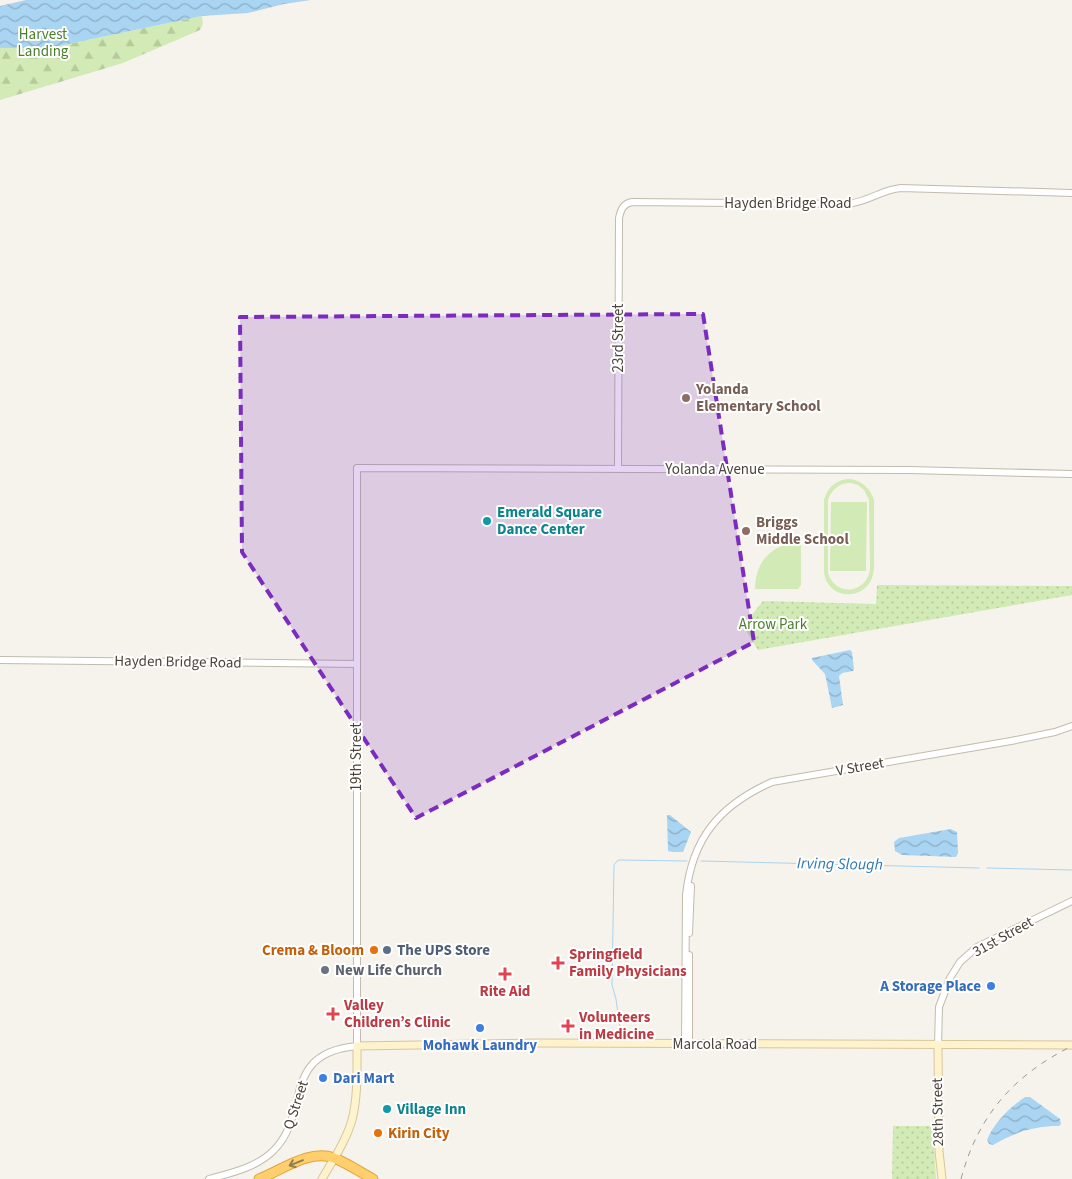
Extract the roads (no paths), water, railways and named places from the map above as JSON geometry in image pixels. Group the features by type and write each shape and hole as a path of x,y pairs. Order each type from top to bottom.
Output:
{"highway":[{"path":"259,1179 297,1162 312,1157 324,1156 334,1158 373,1179"}],"main road":[{"name":"Marcola Road","path":"357,1046 512,1043 1072,1045"},
{"name":"28th Street","path":"938,1045 939,1152 942,1179"},
{"path":"322,1179 341,1148 352,1121 355,1107 357,1046"}],"street":[{"name":"Hayden Bridge Road","path":"622,208 632,202 847,204 867,200 883,191 901,188 1072,193"},
{"name":"23rd Street","path":"618,468 619,218 622,208"},
{"name":"Yolanda Avenue","path":"357,468 908,470 1072,474"},
{"name":"19th Street","path":"357,468 357,1046"},
{"name":"Hayden Bridge Road","path":"0,660 356,664"},
{"name":"V Street","path":"687,1044 686,895 690,872 702,840 722,813 740,798 772,782 1055,732 1072,726"},
{"name":"31st Street","path":"938,1045 939,1007 950,978 960,962 977,947 1072,900"},
{"name":"Q Street","path":"209,1179 251,1166 274,1152 286,1135 298,1090 307,1071 327,1053 345,1047 357,1046"}],"water":[{"path":"26,0 311,0 284,4 248,13 202,16 49,48 0,48 0,6"},
{"path":"850,650 852,652 854,669 839,676 843,705 832,708 825,674 812,658"},
{"path":"667,815 670,815 691,832 683,852 668,851"},
{"path":"951,829 957,832 958,853 956,857 902,855 895,851 894,842 899,838"},
{"path":"1025,1097 1030,1097 1060,1119 1061,1124 1059,1126 1041,1127 1025,1131 993,1145 989,1144 987,1140 998,1122"}],"waterway":[{"path":"621,1036 616,999 612,985 614,865 619,860 687,861"},
{"name":"Irving Slough","path":"701,861 979,868"},
{"name":"Irving Slough","path":"987,868 1072,870"}],"railway":[{"path":"961,1179 977,1135 1001,1099 1033,1070 1051,1057 1072,1046"}],"place":[{"name":"Yolanda Elementary School","path":"686,398"},
{"name":"Emerald Square Dance Center","path":"487,521"},
{"name":"Briggs Middle School","path":"746,531"},
{"name":"Crema & Bloom","path":"374,950"},
{"name":"The UPS Store","path":"387,950"},
{"name":"Springfield Family Physicians","path":"558,963"},
{"name":"New Life Church","path":"325,970"},
{"name":"Rite Aid","path":"505,974"},
{"name":"A Storage Place","path":"991,986"},
{"name":"Valley Children’s Clinic","path":"333,1014"},
{"name":"Volunteers in Medicine","path":"568,1026"},
{"name":"Mohawk Laundry","path":"480,1028"},
{"name":"Dari Mart","path":"323,1078"},
{"name":"Village Inn","path":"387,1109"},
{"name":"Kirin City","path":"378,1133"}],"park label":[{"name":"Harvest Landing","path":"43,42"},
{"name":"Arrow Park","path":"773,624"}]}
